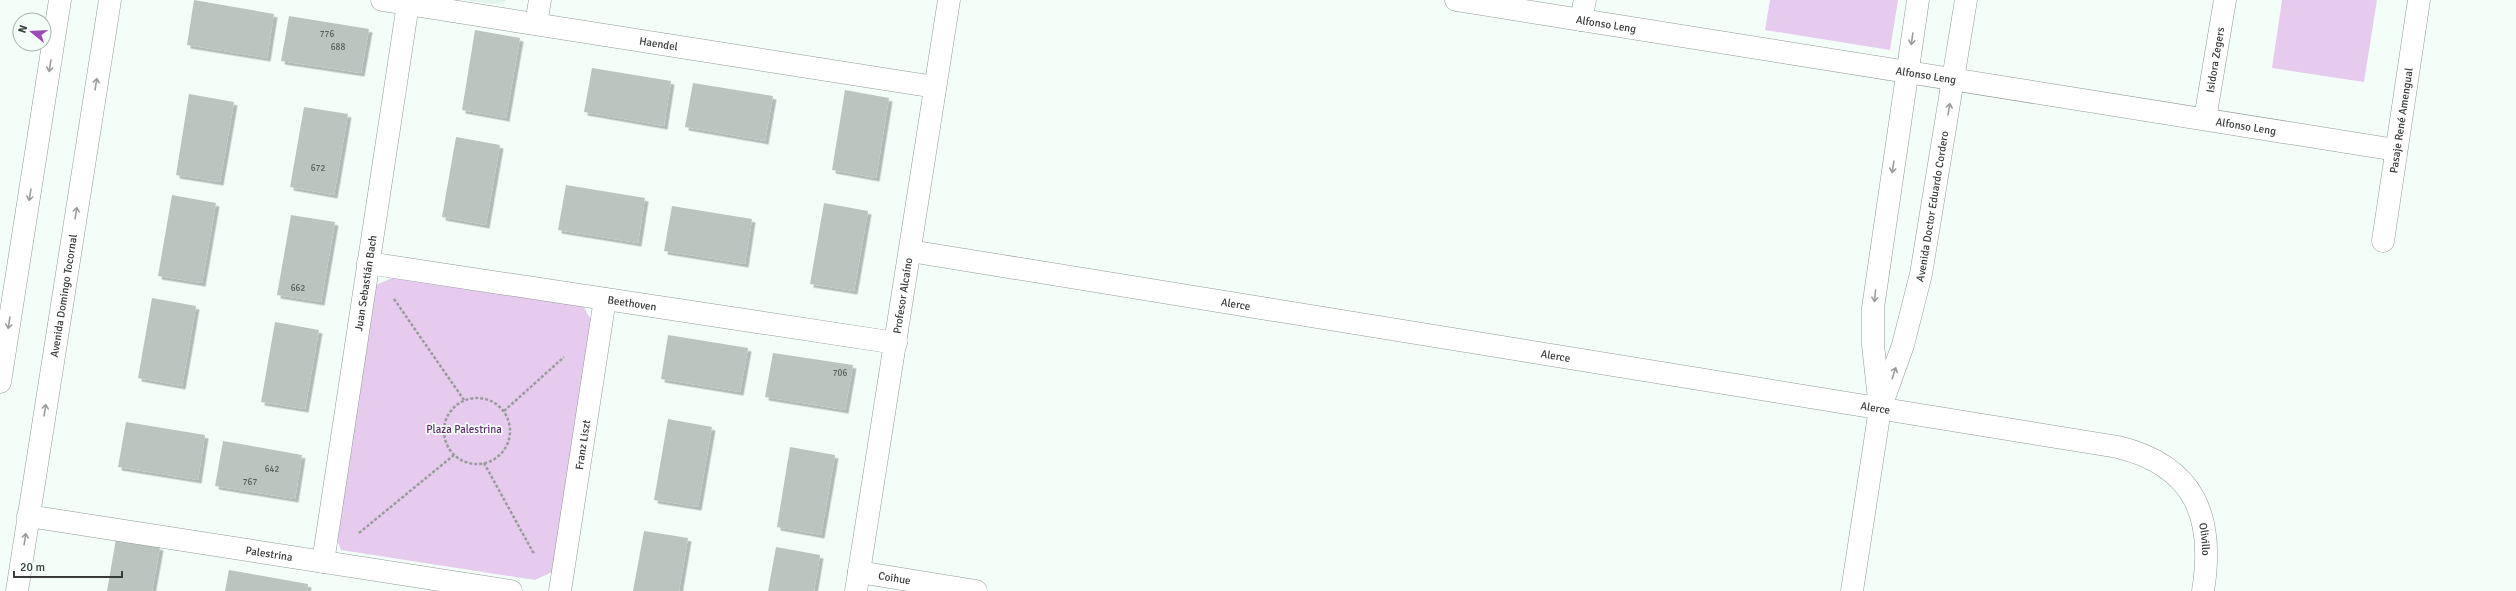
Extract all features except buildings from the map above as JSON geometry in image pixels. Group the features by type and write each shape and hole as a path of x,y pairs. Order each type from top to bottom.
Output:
{"street":[{"path":"0,382 60,0"},
{"name":"Avenida Domingo Tocornal","path":"17,591 110,0"},
{"name":"Haendel","path":"382,0 936,87"},
{"path":"536,24 540,0"},
{"name":"Profesor Alcaíno","path":"858,582 949,0"},
{"name":"Alfonso Leng","path":"1456,0 1583,10 1907,73 1954,78 2396,150"},
{"name":"Avenida Doctor Eduardo Cordero","path":"1880,409 1873,345 1873,308 1918,0"},
{"name":"Avenida Doctor Eduardo Cordero","path":"1852,591 1880,409 1899,358 1915,302 1966,0"},
{"name":"Isidora Zegers","path":"2205,119 2225,0"},
{"name":"Pasaje René Amengual","path":"2382,241 2419,0"},
{"name":"Juan Sebastián Bach","path":"323,562 408,4"},
{"name":"Alerce","path":"910,251 2139,452 2158,461 2175,474 2189,490"},
{"name":"Beethoven","path":"368,263 896,343"},
{"name":"Franz Liszt","path":"560,591 605,299"},
{"name":"Olivillo","path":"2189,490 2200,509 2205,529 2208,551 2203,591"},
{"name":"Palestrina","path":"28,516 511,591"},
{"name":"Coihue","path":"858,582 976,591"}],"path":[{"path":"368,263 464,400"},
{"path":"504,411 566,355"},
{"path":"475,398 486,399 496,403 504,411 509,420 510,432 508,442 494,459 484,463 468,462 454,455 447,446 445,424 455,406 464,400 475,398"},
{"path":"323,562 454,455"},
{"path":"484,463 536,557"}],"shaded area":[{"path":"464,0 507,0 499,5"}],"green space":[{"path":"1770,0 1898,0 1890,50 1765,30"},
{"path":"2282,0 2377,0 2364,82 2272,68"},
{"name":"Plaza Palestrina","path":"394,277 583,306 593,323 552,572 535,580 341,550 335,535 376,285"}]}
